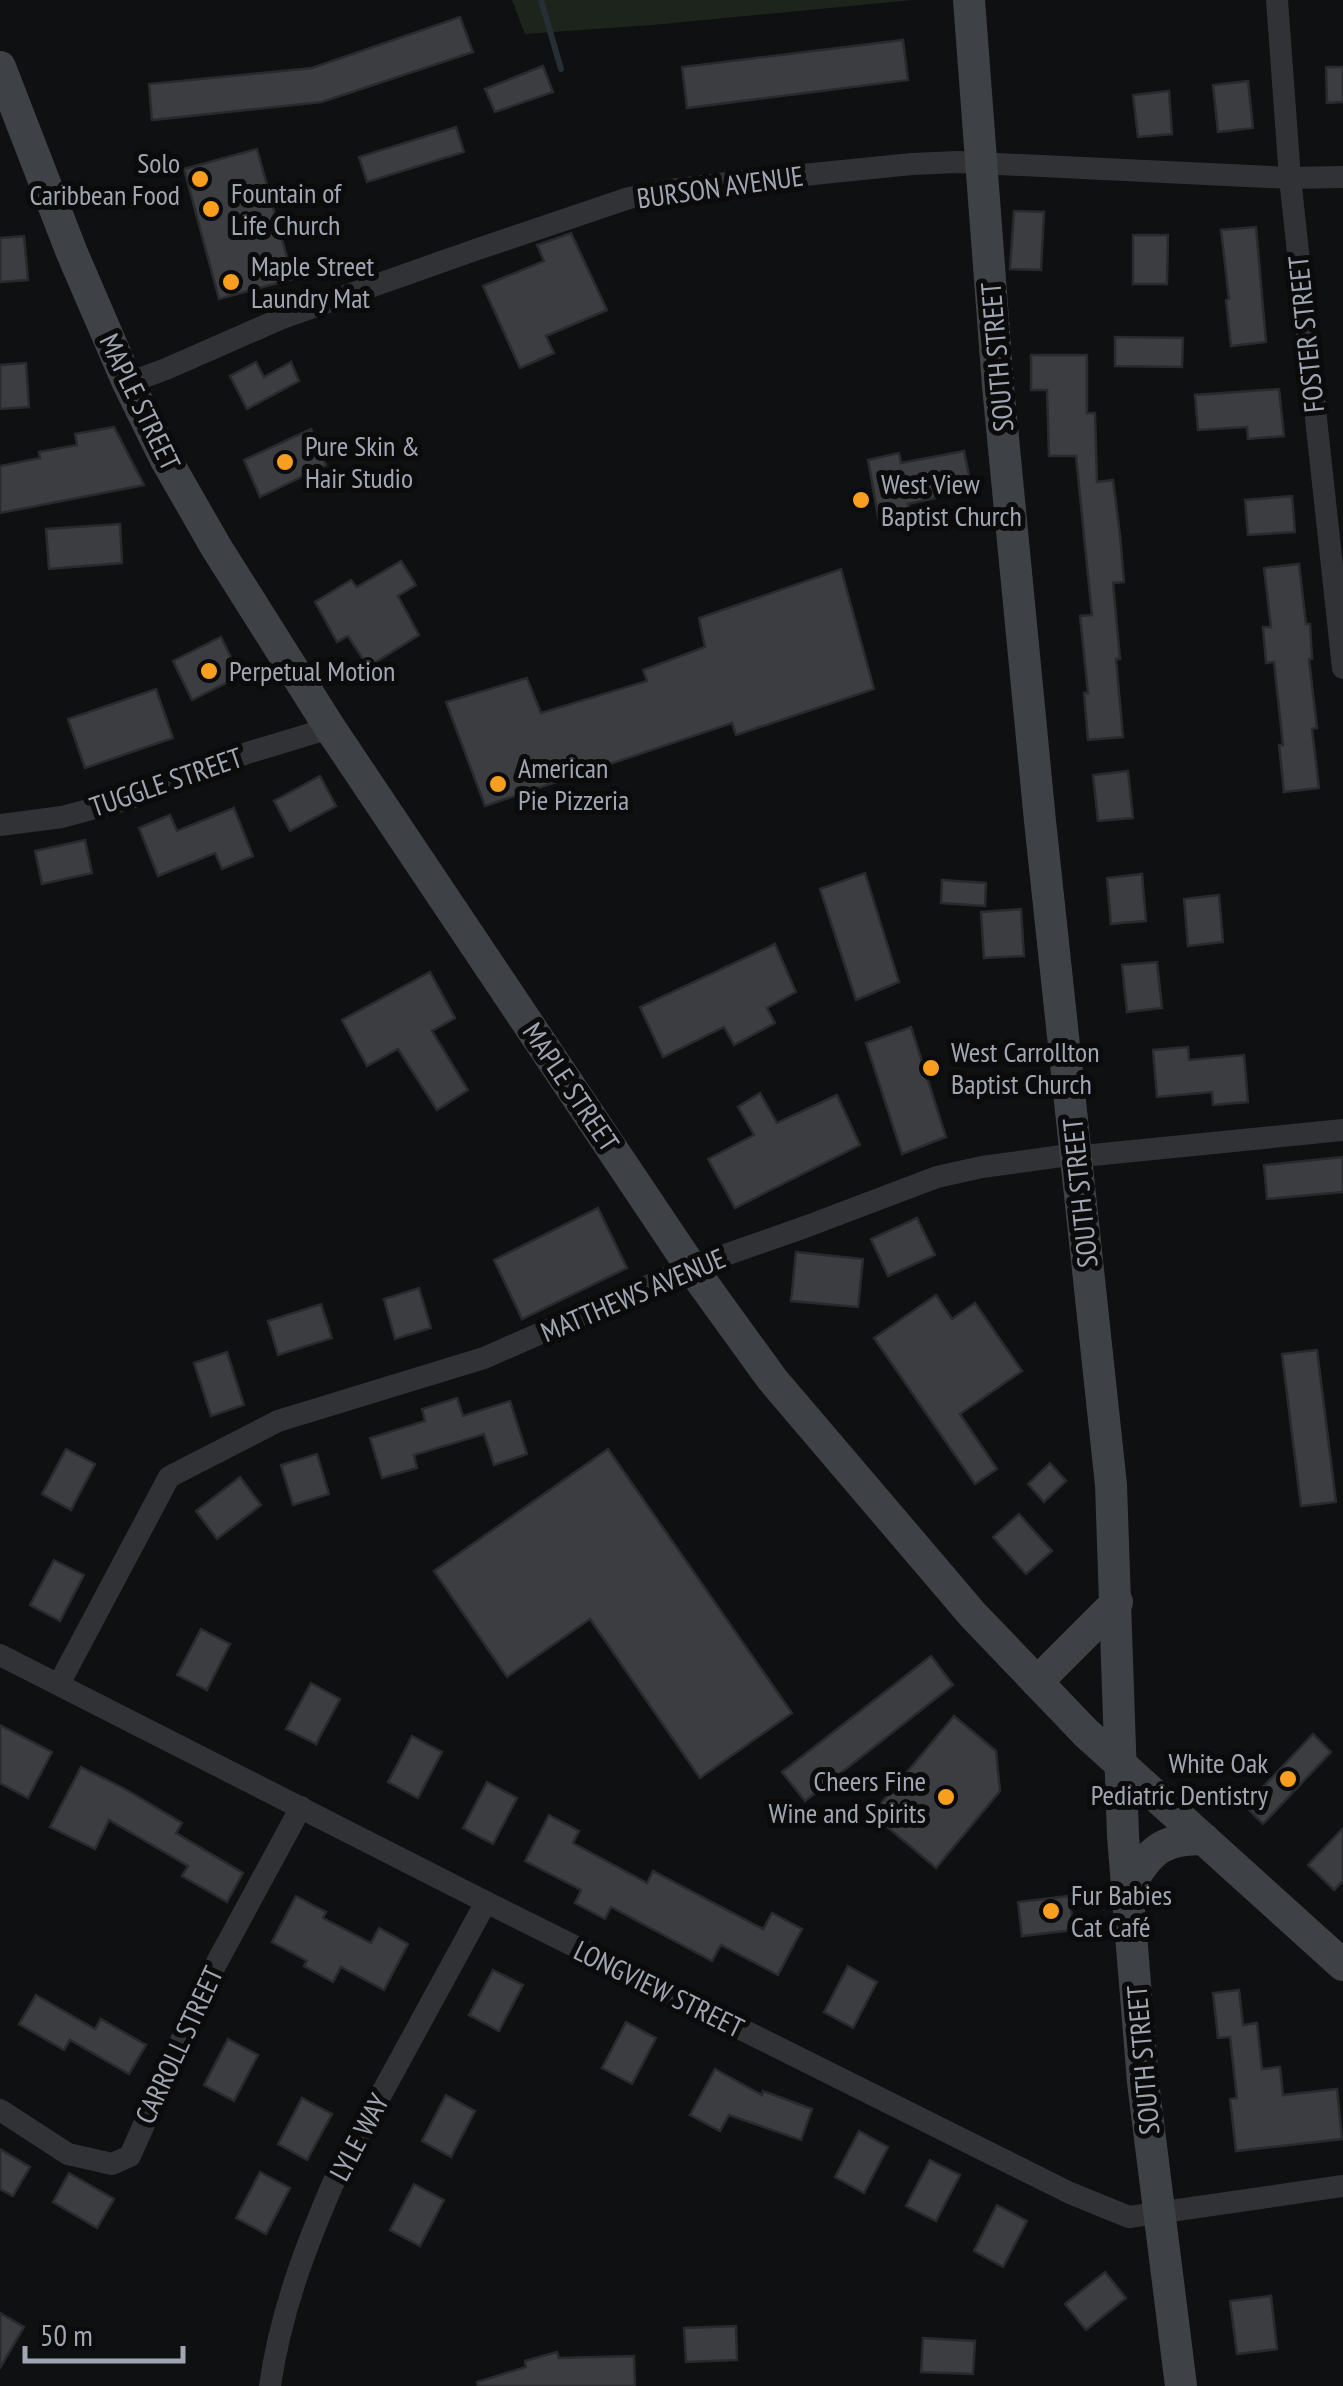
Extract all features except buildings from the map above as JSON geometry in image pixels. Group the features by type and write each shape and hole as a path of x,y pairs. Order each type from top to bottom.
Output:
{"main road":[{"name":"SOUTH STREET","path":"969,0 1001,421 1111,1485 1120,1763 1143,2082 1181,2386"},
{"name":"MAPLE STREET","path":"0,67 10,123 128,383 216,547 330,728 762,1367 973,1615 1086,1733 1343,1965"},
{"path":"1037,1682 1117,1602"},
{"path":"1127,1888 1157,1848 1186,1839 1204,1839"}],"street":[{"name":"FOSTER STREET","path":"1277,0 1290,178 1343,668"},
{"name":"BURSON AVENUE","path":"128,383 280,319 474,250 628,198 671,190 912,164 1343,177"},
{"name":"TUGGLE STREET","path":"0,826 62,817 125,800 246,754 330,728"},
{"name":"MATTHEWS AVENUE","path":"59,1684 169,1476 278,1420 484,1358 692,1267 937,1177 1076,1154 1343,1130"},
{"name":"LONGVIEW STREET","path":"0,1655 1070,2193 1129,2217 1343,2186"},
{"name":"CARROLL STREET","path":"0,2110 68,2154 112,2164 130,2156 210,1975 301,1807"},
{"name":"LYLE WAY","path":"270,2386 292,2287 314,2227 335,2180 486,1902"}],"shaded area":[{"path":"512,0 913,0 525,34"}],"waterway":[{"path":"541,0 561,69"}],"place":[{"name":"Solo Caribbean Food","path":"200,179"},
{"name":"Fountain of Life Church","path":"211,209"},
{"name":"Maple Street Laundry Mat","path":"231,282"},
{"name":"Pure Skin & Hair Studio","path":"285,462"},
{"name":"West View Baptist Church","path":"861,500"},
{"name":"Perpetual Motion","path":"209,671"},
{"name":"American Pie Pizzeria","path":"498,784"},
{"name":"West Carrollton Baptist Church","path":"931,1068"},
{"name":"White Oak Pediatric Dentistry","path":"1288,1779"},
{"name":"Cheers Fine Wine and Spirits","path":"946,1797"},
{"name":"Fur Babies Cat Café","path":"1051,1911"}]}
